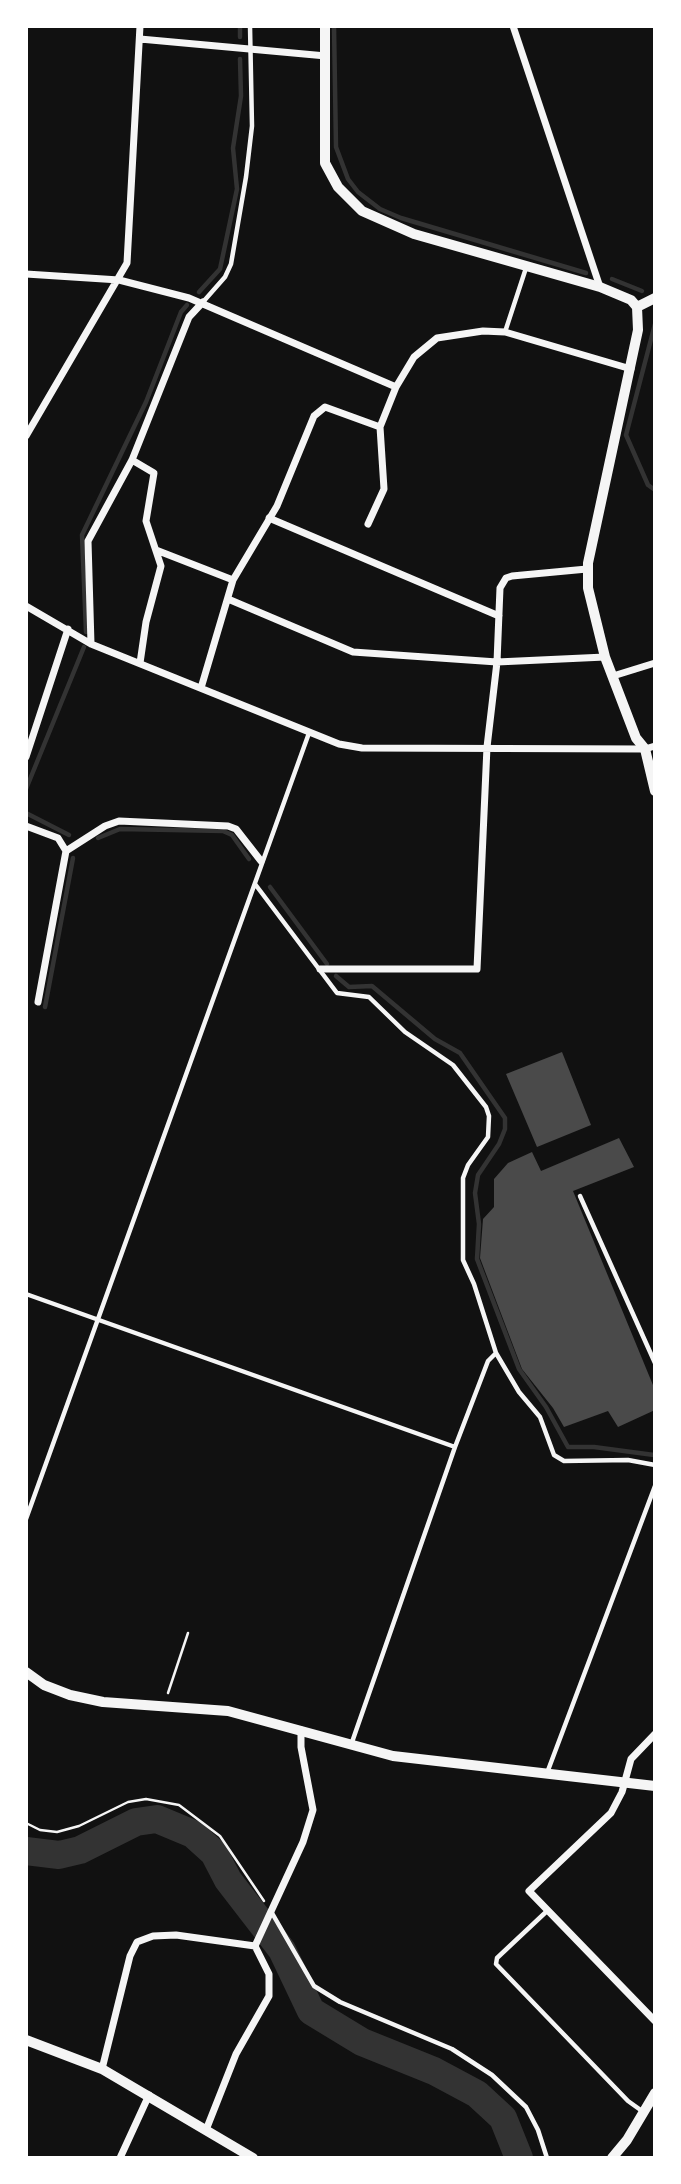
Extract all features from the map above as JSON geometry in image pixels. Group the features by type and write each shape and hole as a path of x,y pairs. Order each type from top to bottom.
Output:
{"street":[{"path":"26,436 127,263 140,26"},
{"path":"325,26 325,163 338,187 362,211 414,234 600,287 631,300 637,307 638,330 631,369 587,569 590,602 604,657 636,738 650,747"},
{"path":"513,26 600,287"},
{"path":"140,39 326,56"},
{"path":"26,274 119,280 203,302 396,387"},
{"path":"637,307 655,298"},
{"path":"91,643 88,541 132,460 189,317 203,302"},
{"path":"368,524 384,489 380,427 396,387 414,357 437,338 483,331 505,332 631,369"},
{"path":"201,688 233,580 270,518 319,409 334,408 380,427"},
{"path":"132,460 154,473 146,521 161,566 146,622 140,663"},
{"path":"270,518 499,616"},
{"path":"156,550 233,580"},
{"path":"320,969 477,969 486,747 497,662 500,588 506,578 587,569"},
{"path":"228,598 353,652 497,662 604,657"},
{"path":"26,606 91,643 309,733 362,748 650,747"},
{"path":"26,757 68,629"},
{"path":"612,676 655,663"},
{"path":"650,747 655,791"},
{"path":"66,851 105,826 119,821 228,826 236,829 261,861"},
{"path":"26,826 58,838 66,851 38,1002"},
{"path":"26,1672 44,1685 79,1697 228,1711 393,1756 655,1786"},
{"path":"256,1943 303,1842 313,1810 301,1747 301,1730"},
{"path":"655,1734 632,1759 622,1792 611,1813 529,1891 655,2021"},
{"path":"102,2069 130,1956 137,1942 153,1936 176,1935 256,1943"},
{"path":"206,2130 236,2054 269,1996 269,1974 256,1943"},
{"path":"26,2040 102,2069 253,2158"},
{"path":"612,2158 655,2093"},
{"path":"120,2158 149,2095"}],"lane":[{"path":"203,302 225,277 231,264 252,126 250,26"},
{"path":"505,332 526,268"},
{"path":"26,1519 309,733"},
{"path":"254,883 337,993 369,998 405,1032 453,1065 486,1107 489,1115 488,1137 468,1165 463,1178 463,1260 474,1284 496,1353 519,1392 540,1417 558,1460 628,1460 655,1465"},
{"path":"580,1196 655,1363"},
{"path":"26,1294 455,1447"},
{"path":"351,1746 455,1447 488,1361 496,1353"},
{"path":"547,1773 655,1486"},
{"path":"548,1911 497,1958 496,1964 628,2101 643,2112"},
{"path":"270,1916 314,1986 340,2002 452,2049 492,2076 526,2106 547,2158"}],"path":[{"path":"168,1704 168,1692 188,1633"},
{"path":"26,1823 40,1830 57,1832 79,1826 128,1802 146,1799 179,1805 220,1836 270,1916"}],"building":[{"path":"562,1052 591,1125 537,1147 506,1074"},
{"path":"619,1138 634,1167 573,1191 655,1390 655,1410 618,1427 608,1411 564,1427 553,1408 522,1369 480,1258 483,1219 494,1207 494,1179 508,1163 532,1152 541,1171"}],"waterway":[{"path":"240,26 240,37"},
{"path":"334,26 336,147 348,179 358,192 380,209 401,218 586,273"},
{"path":"199,292 220,269 237,189 233,148 241,96 240,59"},
{"path":"612,279 642,291"},
{"path":"86,632 82,535 146,402 181,312 187,305"},
{"path":"655,324 626,435 648,485 655,490"},
{"path":"26,789 84,647"},
{"path":"26,813 69,835"},
{"path":"98,838 120,829 223,831 232,835 249,859"},
{"path":"45,1007 73,858"},
{"path":"270,887 327,964"},
{"path":"336,976 349,987 372,986 435,1039 460,1053 505,1118 505,1129 499,1144 478,1175 475,1193 479,1224 477,1259 519,1369 546,1407 568,1447 594,1447 654,1455"},
{"path":"26,1851 59,1855 80,1850 136,1822 157,1819 193,1834 214,1853 228,1880 282,1950 311,2011 362,2042 434,2071 477,2094 503,2118 519,2158"}]}
